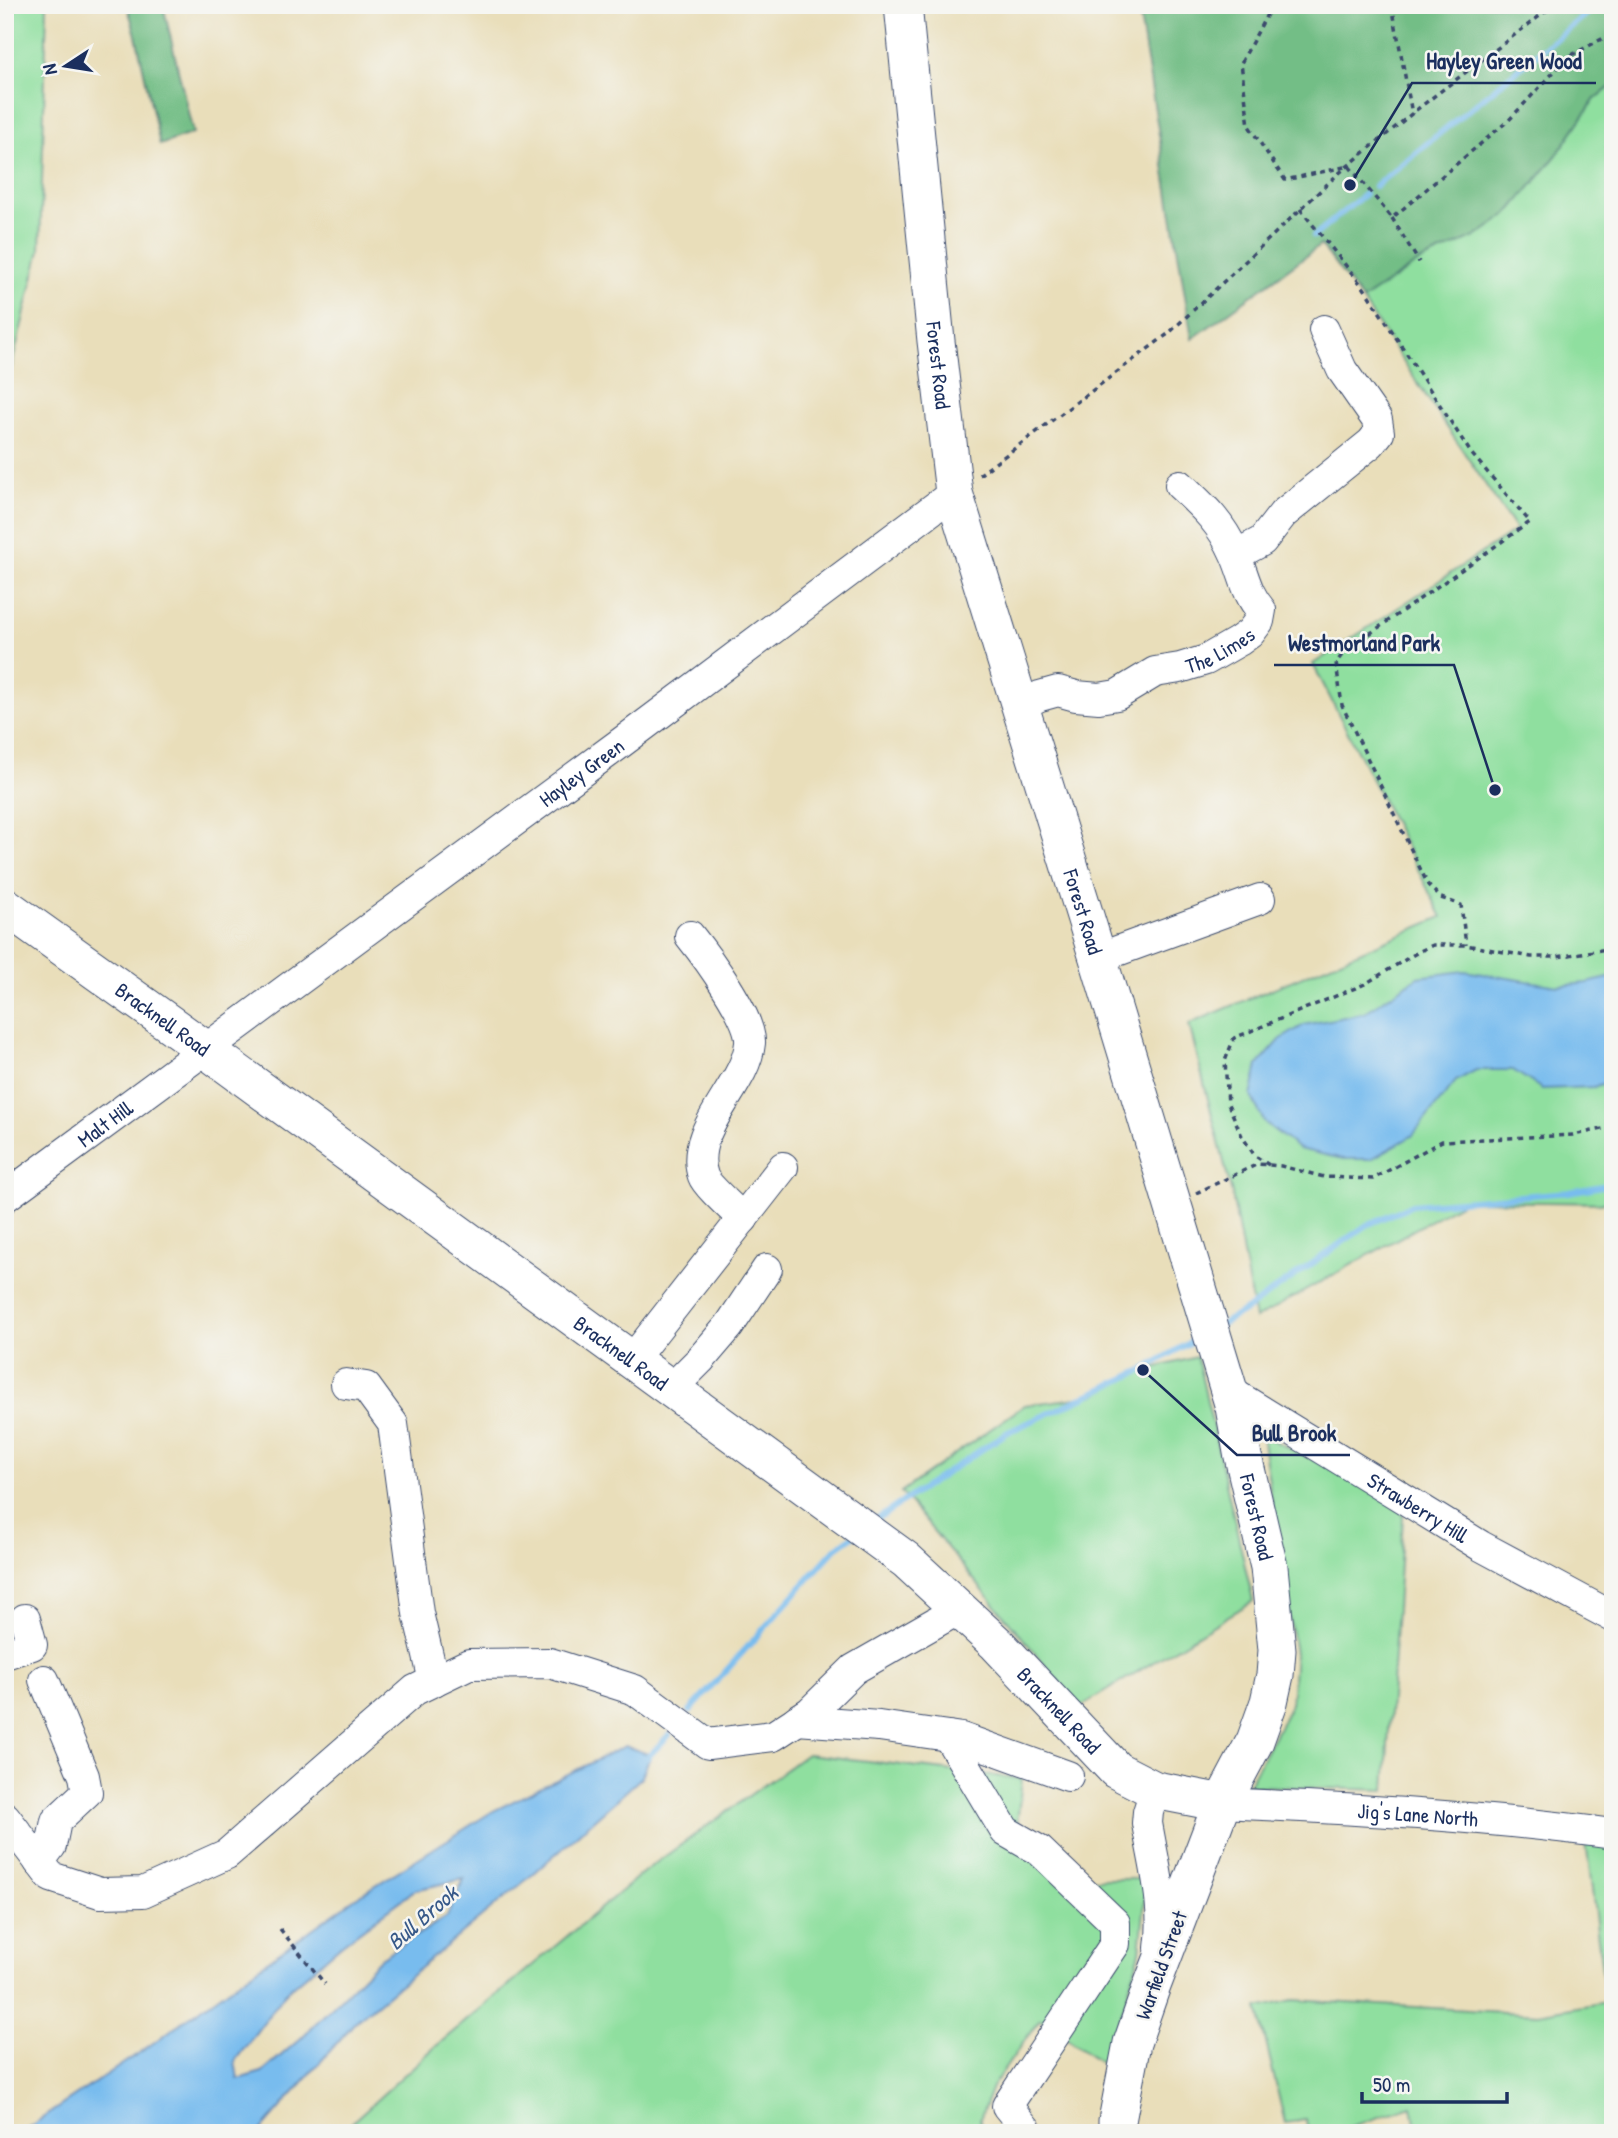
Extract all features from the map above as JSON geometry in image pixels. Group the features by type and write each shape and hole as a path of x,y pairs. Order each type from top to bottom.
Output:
{"main road":[{"name":"Forest Road","path":"903,5 936,341 954,493 1229,1391 1269,1567 1277,1650 1275,1675 1255,1741 1222,1803"},
{"name":"Bracknell Road","path":"5,906 906,1560 997,1644 1116,1770 1155,1790 1222,1803"},
{"name":"Warfield Street","path":"1117,2133 1132,2043 1222,1803"}],"street":[{"path":"1236,555 1262,541 1283,514 1371,443 1379,433 1377,420 1342,370 1324,330"},
{"name":"The Limes","path":"1020,705 1058,691 1098,698 1118,695 1155,672 1206,660 1250,633 1259,621 1261,610 1246,587 1236,555 1213,516 1180,485"},
{"name":"Hayley Green","path":"205,1049 954,493"},
{"path":"1098,958 1260,899"},
{"path":"690,936 737,1005 750,1041 744,1064 703,1139 701,1155 703,1178 743,1219"},
{"name":"Malt Hill","path":"5,1197 205,1049"},
{"path":"632,1360 783,1167"},
{"path":"671,1389 729,1326 767,1269"},
{"path":"346,1384 366,1387 393,1424 418,1613 434,1681"},
{"name":"Strawberry Hill","path":"1229,1391 1481,1546 1613,1617"},
{"path":"5,1817 51,1877 100,1893 143,1892 227,1854 415,1690 469,1664 550,1664 635,1690 708,1744 774,1736 810,1712 854,1669 959,1609"},
{"path":"5,1654 32,1645 25,1619"},
{"path":"39,1862 51,1846 56,1821 87,1791 84,1776 44,1680"},
{"path":"797,1720 879,1726 962,1738 1068,1776"},
{"path":"948,1736 1005,1831 1040,1851 1115,1923 1115,1944 1007,2106 1029,2133"},
{"path":"1116,1770 1151,1849"},
{"path":"1155,1790 1147,1823 1162,1907 1157,1973"},
{"name":"Jig's Lane North","path":"1222,1803 1386,1810 1562,1826 1613,1834"}],"path":[{"path":"1272,5 1241,63 1249,126 1285,180 1349,166"},
{"path":"1392,5 1412,114"},
{"path":"954,493 1168,334 1349,166 1554,5"},
{"path":"1392,218 1508,120 1568,57 1613,33"},
{"path":"1349,166 1392,218 1419,262"},
{"path":"1300,209 1364,288 1471,453 1530,522 1345,651 1336,663 1342,705 1428,885 1441,898 1461,905 1466,945"},
{"path":"1613,426 1610,432 1613,452"},
{"path":"1269,1165 1255,1156 1242,1136 1228,1104 1225,1061 1234,1038 1365,984 1433,945 1466,945 1531,957 1557,957 1613,948"},
{"path":"1173,1203 1258,1164 1281,1166 1324,1177 1373,1179 1442,1141 1573,1135 1613,1126"},
{"path":"280,1929 325,1984"}],"green space":[{"path":"5,5 47,5 40,250 5,394"},
{"path":"127,5 163,5 193,133 160,145"},
{"path":"1138,5 1613,5 1613,85 1595,99 1556,156 1508,214 1475,237 1419,262 1362,300 1321,245 1192,339"},
{"path":"1613,85 1613,1203 1465,1201 1255,1319 1232,1194 1189,1024 1442,917 1313,664 1516,530 1362,300 1419,262 1475,237 1508,214 1556,156 1595,99"},
{"path":"1197,1357 1253,1601 1080,1707 901,1492 1025,1405 1092,1396 1142,1371"},
{"path":"1262,1435 1404,1503 1385,1790 1248,1786 1291,1704 1295,1654"},
{"path":"807,1754 1022,1779 1016,1833 1088,1879 1147,1879 1140,1952 1106,2066 1040,2019 992,2087 980,2119 983,2133 340,2133 435,2047 646,1870"},
{"path":"1586,1842 1613,1847 1613,2133 1417,2133 1412,2106 1331,2133 1308,2133 1306,2120 1285,2123 1258,2008 1293,2000 1538,2014 1606,2002"}],"water":[{"path":"1464,971 1558,986 1613,977 1613,1081 1596,1087 1542,1089 1513,1070 1476,1070 1456,1081 1412,1136 1371,1159 1343,1159 1299,1149 1265,1123 1251,1096 1258,1065 1281,1039 1304,1025 1364,1013 1418,977"},
{"path":"625,1746 651,1755 641,1778 532,1875 355,2022 259,2133 20,2133 142,2051 354,1899 493,1811","holes":["464,1879 447,1916 381,1958 300,2039 262,2072 238,2079 235,2061 285,1993 341,1945 415,1890"]}],"waterway":[{"path":"1375,186 1597,5"},
{"path":"1314,236 1365,194"},
{"name":"Bull Brook","path":"1220,1325 1249,1308 1367,1225 1412,1205 1569,1192 1613,1184"},
{"name":"Bull Brook","path":"874,1521 1008,1432 1143,1370 1199,1337"},
{"name":"Bull Brook","path":"690,1711 836,1548 854,1535"},
{"name":"Bull Brook","path":"646,1759 669,1735"}],"place":[{"name":"Hayley Green Wood","path":"1350,185"},
{"name":"Westmorland Park","path":"1495,790"},
{"name":"Bull Brook","path":"1143,1370"}]}
